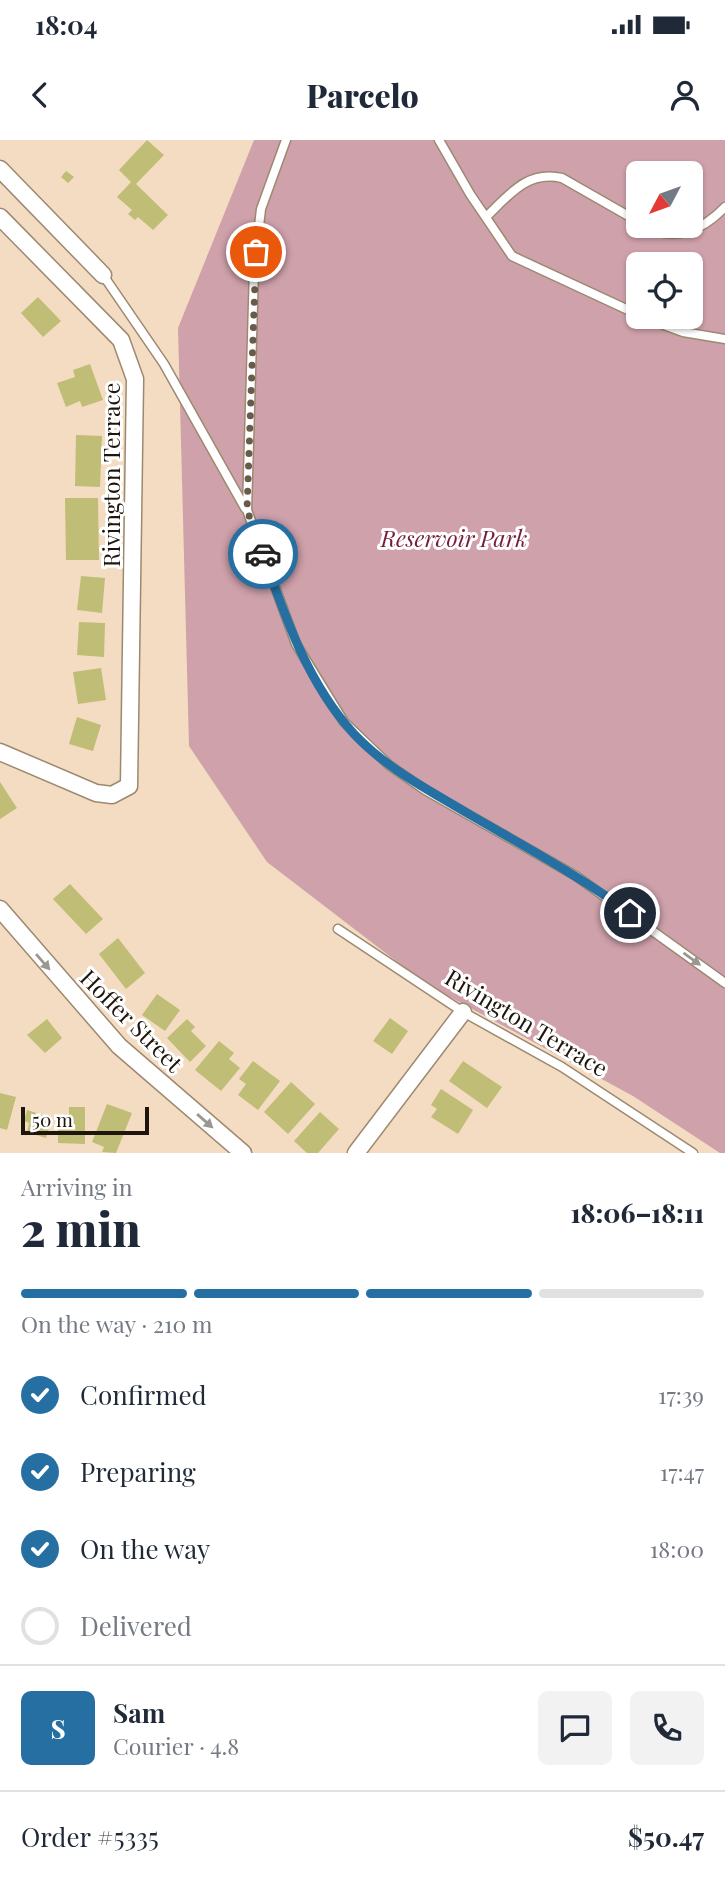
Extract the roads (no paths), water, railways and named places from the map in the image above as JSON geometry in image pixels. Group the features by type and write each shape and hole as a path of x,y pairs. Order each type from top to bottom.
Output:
{"street":[{"path":"0,169 103,275"},
{"name":"Rivington Terrace","path":"0,217 121,340 135,379 129,786 112,795 96,793 0,752"},
{"name":"Hoffer Street","path":"0,909 119,1046 243,1153"},
{"path":"356,1153 463,1012"}],"lane":[{"path":"247,510 255,258 264,197 286,140"},
{"path":"439,140 512,256 626,309"},
{"path":"486,217 522,183 533,177 552,176 562,178 626,215"},
{"path":"704,224 725,207"},
{"path":"103,275 164,364 247,510 296,644 335,710 364,744 425,790 576,876 725,983"},
{"path":"675,329 725,340"},
{"name":"Rivington Terrace","path":"338,929 463,1012 562,1067 693,1153"}],"park label":[{"name":"Reservoir Park","path":"454,537"}]}
